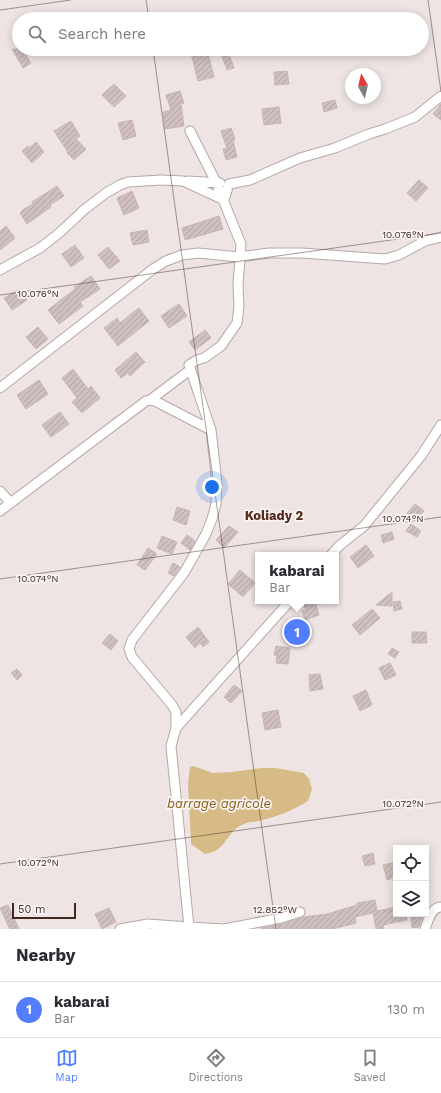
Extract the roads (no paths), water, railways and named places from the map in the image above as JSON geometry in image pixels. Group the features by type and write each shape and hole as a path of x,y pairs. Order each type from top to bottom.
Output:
{"street":[{"path":"0,270 40,248 58,234 85,209 106,193 120,185 141,180 216,182 229,184 250,180 300,158 335,148 415,116 441,96"},
{"path":"189,928 171,746 176,728 176,712 132,656 129,649 132,640 184,573 206,534 216,504 216,461 211,430 199,391 190,370 190,365 191,363 204,358 221,346 237,323 241,244 240,238 216,182 190,131"},
{"path":"183,181 224,200"},
{"path":"224,200 229,184"},
{"path":"0,388 153,269 166,261 182,255 198,253 240,257 269,253 302,253 385,259 399,255 425,241 441,237"},
{"path":"0,511 143,402 150,400 190,370"},
{"path":"150,400 211,430"},
{"path":"334,552 364,526 421,456 441,425"},
{"path":"0,491 11,503"},
{"path":"176,728 287,604"},
{"path":"425,929 433,911 437,907 441,907"},
{"path":"120,929 148,924 189,928 224,929 281,918 300,912"}],"water":[{"name":"barrage agricole","path":"193,766 213,773 276,768 304,773 309,779 312,789 308,801 278,815 239,826 232,832 221,847 213,852 205,854 191,844 188,783 190,767"}],"place":[{"name":"kabarai","path":"297,632"}],"district":[{"name":"Koliady 2","path":"274,515"}]}
